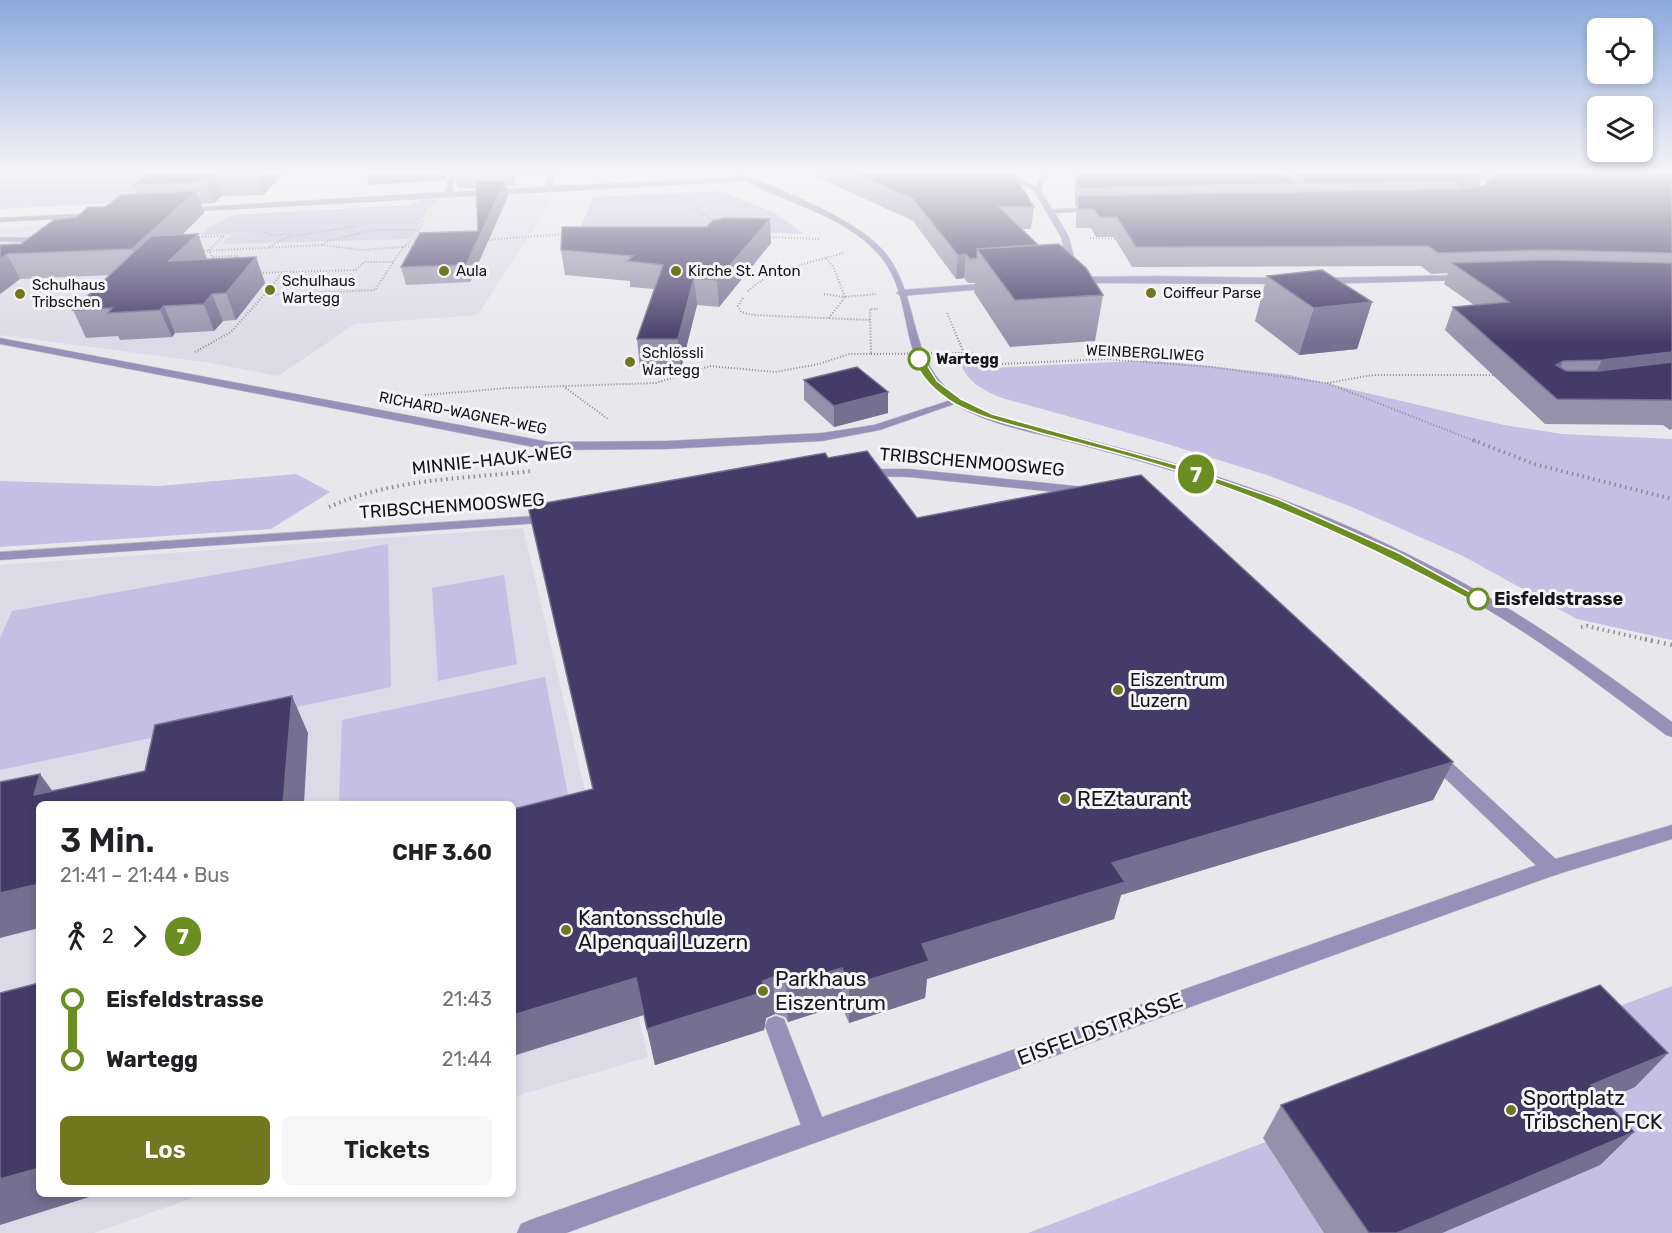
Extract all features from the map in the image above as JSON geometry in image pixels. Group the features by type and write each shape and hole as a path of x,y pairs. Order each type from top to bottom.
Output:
{"street":[{"path":"845,228 881,253 893,267 919,359 926,374 957,401 989,416 1180,469 1277,502 1395,555 1536,633 1672,731"},
{"path":"1059,228 1065,238 1071,264 1082,280"},
{"path":"0,238 36,242 54,238"},
{"path":"1313,282 1470,278"},
{"path":"1066,281 1290,282"},
{"path":"901,293 1002,285"},
{"name":"RICHARD-WAGNER-WEG","path":"0,343 18,343 549,446 666,445 822,437 876,428 957,401"},
{"name":"TRIBSCHENMOOSWEG","path":"852,473 909,473 1098,492"},
{"name":"TRIBSCHENMOOSWEG","path":"0,556 565,518"},
{"path":"1425,750 1552,868"},
{"name":"EISFELDSTRASSE","path":"530,1233 1552,868 1672,832"},
{"path":"776,1026 815,1130"}],"path":[{"path":"264,295 375,290 404,247 414,239 419,230 373,230 328,241 322,245"},
{"path":"256,232 296,236"},
{"path":"198,234 228,233"},
{"path":"486,240 565,234"},
{"path":"192,237 224,236 209,250"},
{"path":"758,236 827,239"},
{"path":"1065,238 1122,239"},
{"path":"197,251 322,245 361,250 424,245"},
{"path":"209,250 212,257 237,256 231,262"},
{"path":"748,291 752,285 785,271 830,258"},
{"path":"826,259 833,266 846,297"},
{"path":"251,273 356,270 364,262 393,262"},
{"path":"231,332 283,272"},
{"path":"318,302 326,292"},
{"path":"824,294 846,297 876,294"},
{"path":"829,318 846,297"},
{"path":"743,298 738,306 741,312 753,315 870,320"},
{"path":"871,354 870,309 878,309"},
{"path":"946,310 964,353"},
{"name":"WEINBERGLIWEG","path":"425,395 508,388 656,383 710,366 775,372 849,354 971,353 982,360 1001,364 1107,359 1212,367 1327,383 1534,464 1672,499"},
{"name":"WEINBERGLIWEG","path":"1327,383 1373,375 1501,375"},
{"name":"MINNIE-HAUK-WEG","path":"321,511 341,500 388,485 538,470"},
{"path":"1581,627 1587,626 1672,645"}],"shaded area":[{"name":"Schulhaus Wartegg","path":"0,228 534,228 478,315 355,324 278,376 205,362 0,335"},
{"path":"207,228 417,228 411,239 222,244 232,234 201,235"},
{"path":"581,228 795,228 804,234 656,228"},
{"path":"1153,360 1290,375 1504,425 1562,434 1672,439 1672,640 1577,619 1463,556 1352,507 1267,475 1161,442 1002,398 972,381 963,370 961,363 991,368"},
{"path":"296,474 330,492 271,529 0,547 0,481 159,486"},
{"name":"Kantonsschule Alpenquai Luzern","path":"523,528 648,1057 516,1096 516,801 36,801 36,1197 196,1197 94,1233 0,1233 0,565"},
{"path":"388,544 391,687 0,770 0,638 12,611"},
{"path":"504,575 517,664 438,681 432,588"},
{"path":"545,677 569,800 516,812 516,801 339,801 342,720"},
{"name":"Sportplatz Tribschen FCK","path":"1672,986 1672,1233 1028,1233"}],"building":[{"path":"44,228 156,228 132,249 7,254 0,259 0,245 21,244"},
{"path":"478,228 483,228 466,265 401,267 420,233 478,231"},
{"path":"562,228 763,228 717,280 694,278 678,339 637,339 663,265 627,261 633,256 561,250"},
{"path":"936,228 1020,228 1038,245 977,249 977,258 970,259 966,254 958,255"},
{"path":"1124,228 1672,228 1672,253 1546,250 1438,253 1428,246 1136,247"},
{"path":"198,234 169,261 256,257 226,293 212,294 204,304 164,306 160,310 108,313 112,308 73,310 151,236"},
{"path":"1059,244 1086,268 1103,295 1015,300 977,249"},
{"path":"1546,260 1672,263 1672,352 1602,360 1563,361 1556,365 1566,371 1598,371 1672,362 1672,400 1557,399 1453,307 1509,302 1452,263"},
{"path":"1322,270 1372,302 1314,308 1267,276"},
{"path":"857,367 888,392 834,406 804,380"},
{"path":"867,451 917,518 1141,475 1453,762 1112,863 1125,882 922,944 929,961 849,986 842,968 786,985 783,980 773,977 763,981 761,993 647,1029 636,978 516,1014 516,808 593,789 528,506 825,453 828,458"},
{"path":"292,696 283,801 36,801 36,885 0,893 0,782 40,774 34,795 145,771 155,725"},
{"path":"36,984 36,1169 0,1179 0,993"},
{"path":"1600,985 1668,1053 1591,1085 1634,1132 1397,1233 1369,1233 1281,1105"}],"bus line":[{"name":"7","path":"919,359 926,374 934,383 957,401 989,416 1180,469 1277,502 1395,555 1478,599"}],"place":[{"name":"Aula","path":"444,271"},
{"name":"Kirche St. Anton","path":"676,271"},
{"name":"Schulhaus Wartegg","path":"270,290"},
{"name":"Coiffeur Parse","path":"1151,293"},
{"name":"Schulhaus Tribschen","path":"20,294"},
{"name":"Wartegg","path":"919,359"},
{"name":"Schlössli Wartegg","path":"630,362"},
{"name":"Eisfeldstrasse","path":"1478,599"},
{"name":"Eiszentrum Luzern","path":"1118,690"},
{"name":"REZtaurant","path":"1065,799"},
{"name":"Kantonsschule Alpenquai Luzern","path":"566,930"},
{"name":"Parkhaus Eiszentrum","path":"763,991"},
{"name":"Sportplatz Tribschen FCK","path":"1511,1110"}]}
